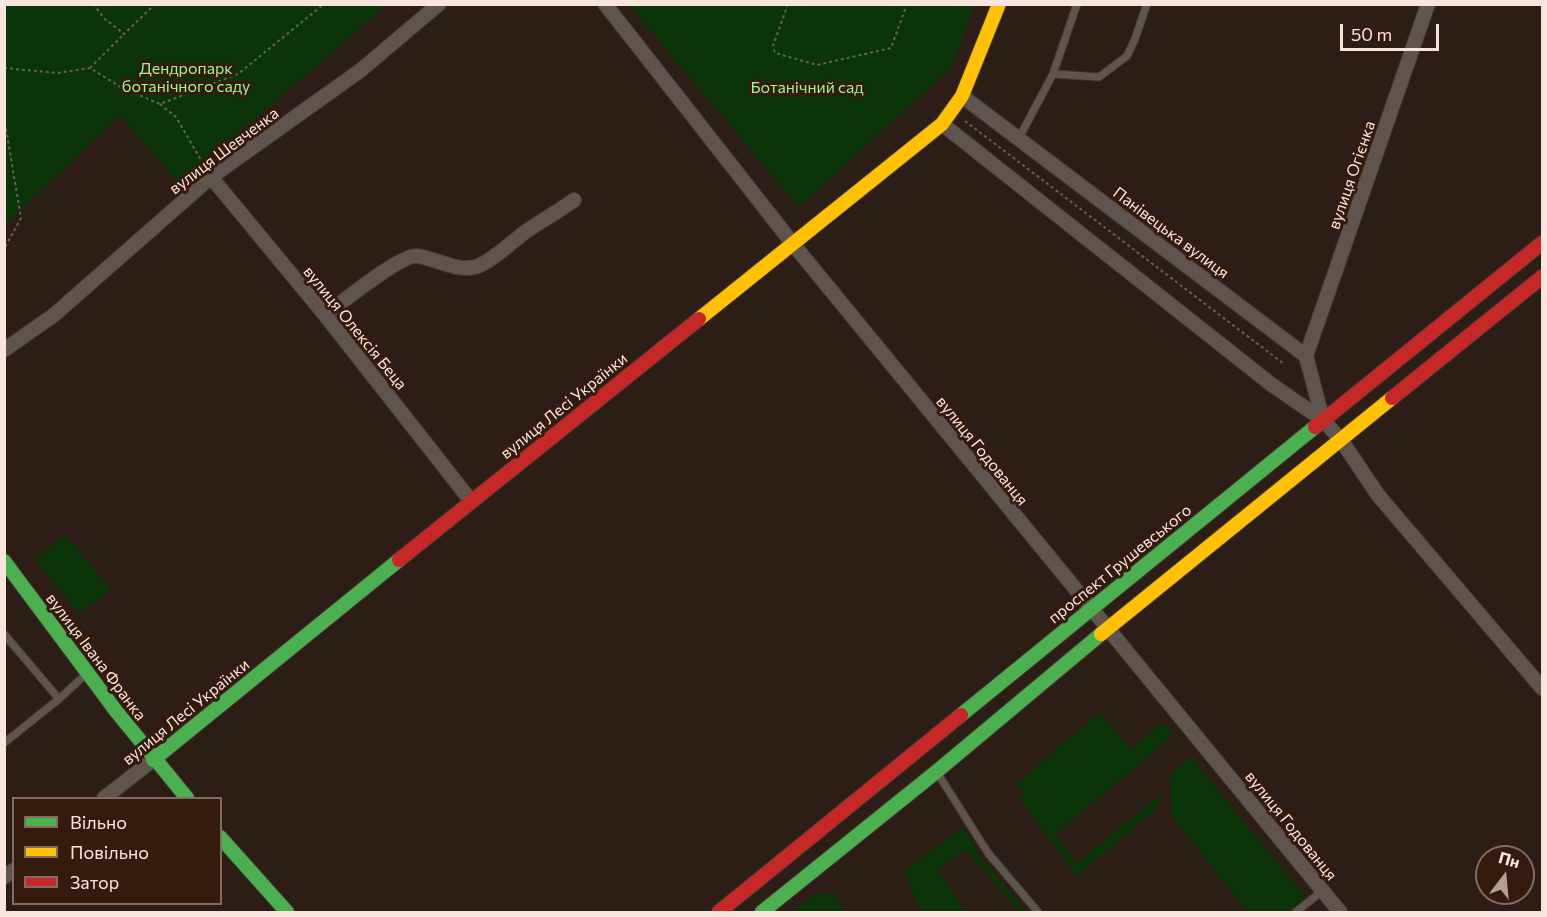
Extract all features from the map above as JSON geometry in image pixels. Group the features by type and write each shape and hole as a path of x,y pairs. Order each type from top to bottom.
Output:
{"main road":[{"name":"вулиця Лесі Українки","path":"153,760 471,501 942,124 962,96 999,4"},
{"name":"проспект Грушевського","path":"719,912 1542,243"},
{"path":"762,912 936,772 1107,628 1542,277"},
{"name":"вулиця Івана Франка","path":"4,561 86,674 153,760 186,797"},
{"path":"222,839 287,912"}],"street":[{"name":"вулиця Шевченка","path":"4,350 54,315 211,177 361,70 439,4"},
{"name":"вулиця Годованця","path":"605,4 793,244 1340,912"},
{"name":"вулиця Огієнка","path":"1306,356 1428,4"},
{"name":"Панівецька вулиця","path":"962,96 1306,356"},
{"path":"942,124 1272,385 1323,420 1341,440 1377,495 1542,688"},
{"name":"вулиця Олексія Беца","path":"211,177 325,315 471,501"},
{"path":"325,315 399,261 414,255 448,266 475,267 498,254 528,230 574,200"},
{"path":"1306,356 1323,420"},
{"name":"вулиця Лесі Українки","path":"105,797 153,760"}],"lane":[{"path":"1019,138 1053,74 1077,4"},
{"path":"1053,74 1099,78 1127,56 1148,4"},
{"path":"4,634 59,699"},
{"path":"4,743 86,674"},
{"path":"936,772 987,853 1038,912"},
{"path":"1296,912 1322,891"}],"path":[{"path":"93,4 105,19 124,34"},
{"path":"4,68 58,73 90,68 155,4"},
{"path":"160,104 238,74 324,4"},
{"path":"788,4 773,46 775,53 817,65 891,48 908,4"},
{"path":"90,68 122,88 160,104 176,117 211,177"},
{"path":"4,117 21,218 4,249"},
{"path":"960,118 1284,364"}],"green space":[{"name":"Дендропарк ботанічного саду","path":"5,4 387,5 179,184 120,115 5,225"},
{"name":"Ботанічний сад","path":"629,5 974,5 952,67 799,207"},
{"path":"65,535 111,589 79,614 35,559"},
{"path":"1100,712 1130,749 1163,722 1173,735 1055,835 1077,863 1161,794 1160,803 1156,809 1077,876 1019,798 1024,794 1016,784"},
{"path":"1191,757 1306,898 1289,912 1248,912 1172,816 1170,774"},
{"path":"963,827 980,857 1027,912 1020,912 966,850 938,869 965,912 921,912 904,871"},
{"path":"816,893 836,894 844,912 793,912"}],"traffic: fast":[{"path":"961,715 1315,427"},
{"path":"153,760 399,560"},
{"path":"4,561 116,711 186,797"},
{"path":"762,912 936,772 1101,634"},
{"path":"222,839 287,912"}],"traffic: slow":[{"path":"699,319 942,124 962,96 999,4"},
{"path":"1101,634 1392,398"}],"traffic: jam":[{"path":"1315,427 1542,243"},
{"path":"1392,398 1542,277"},
{"path":"399,560 699,319"},
{"path":"719,912 961,715"}]}
